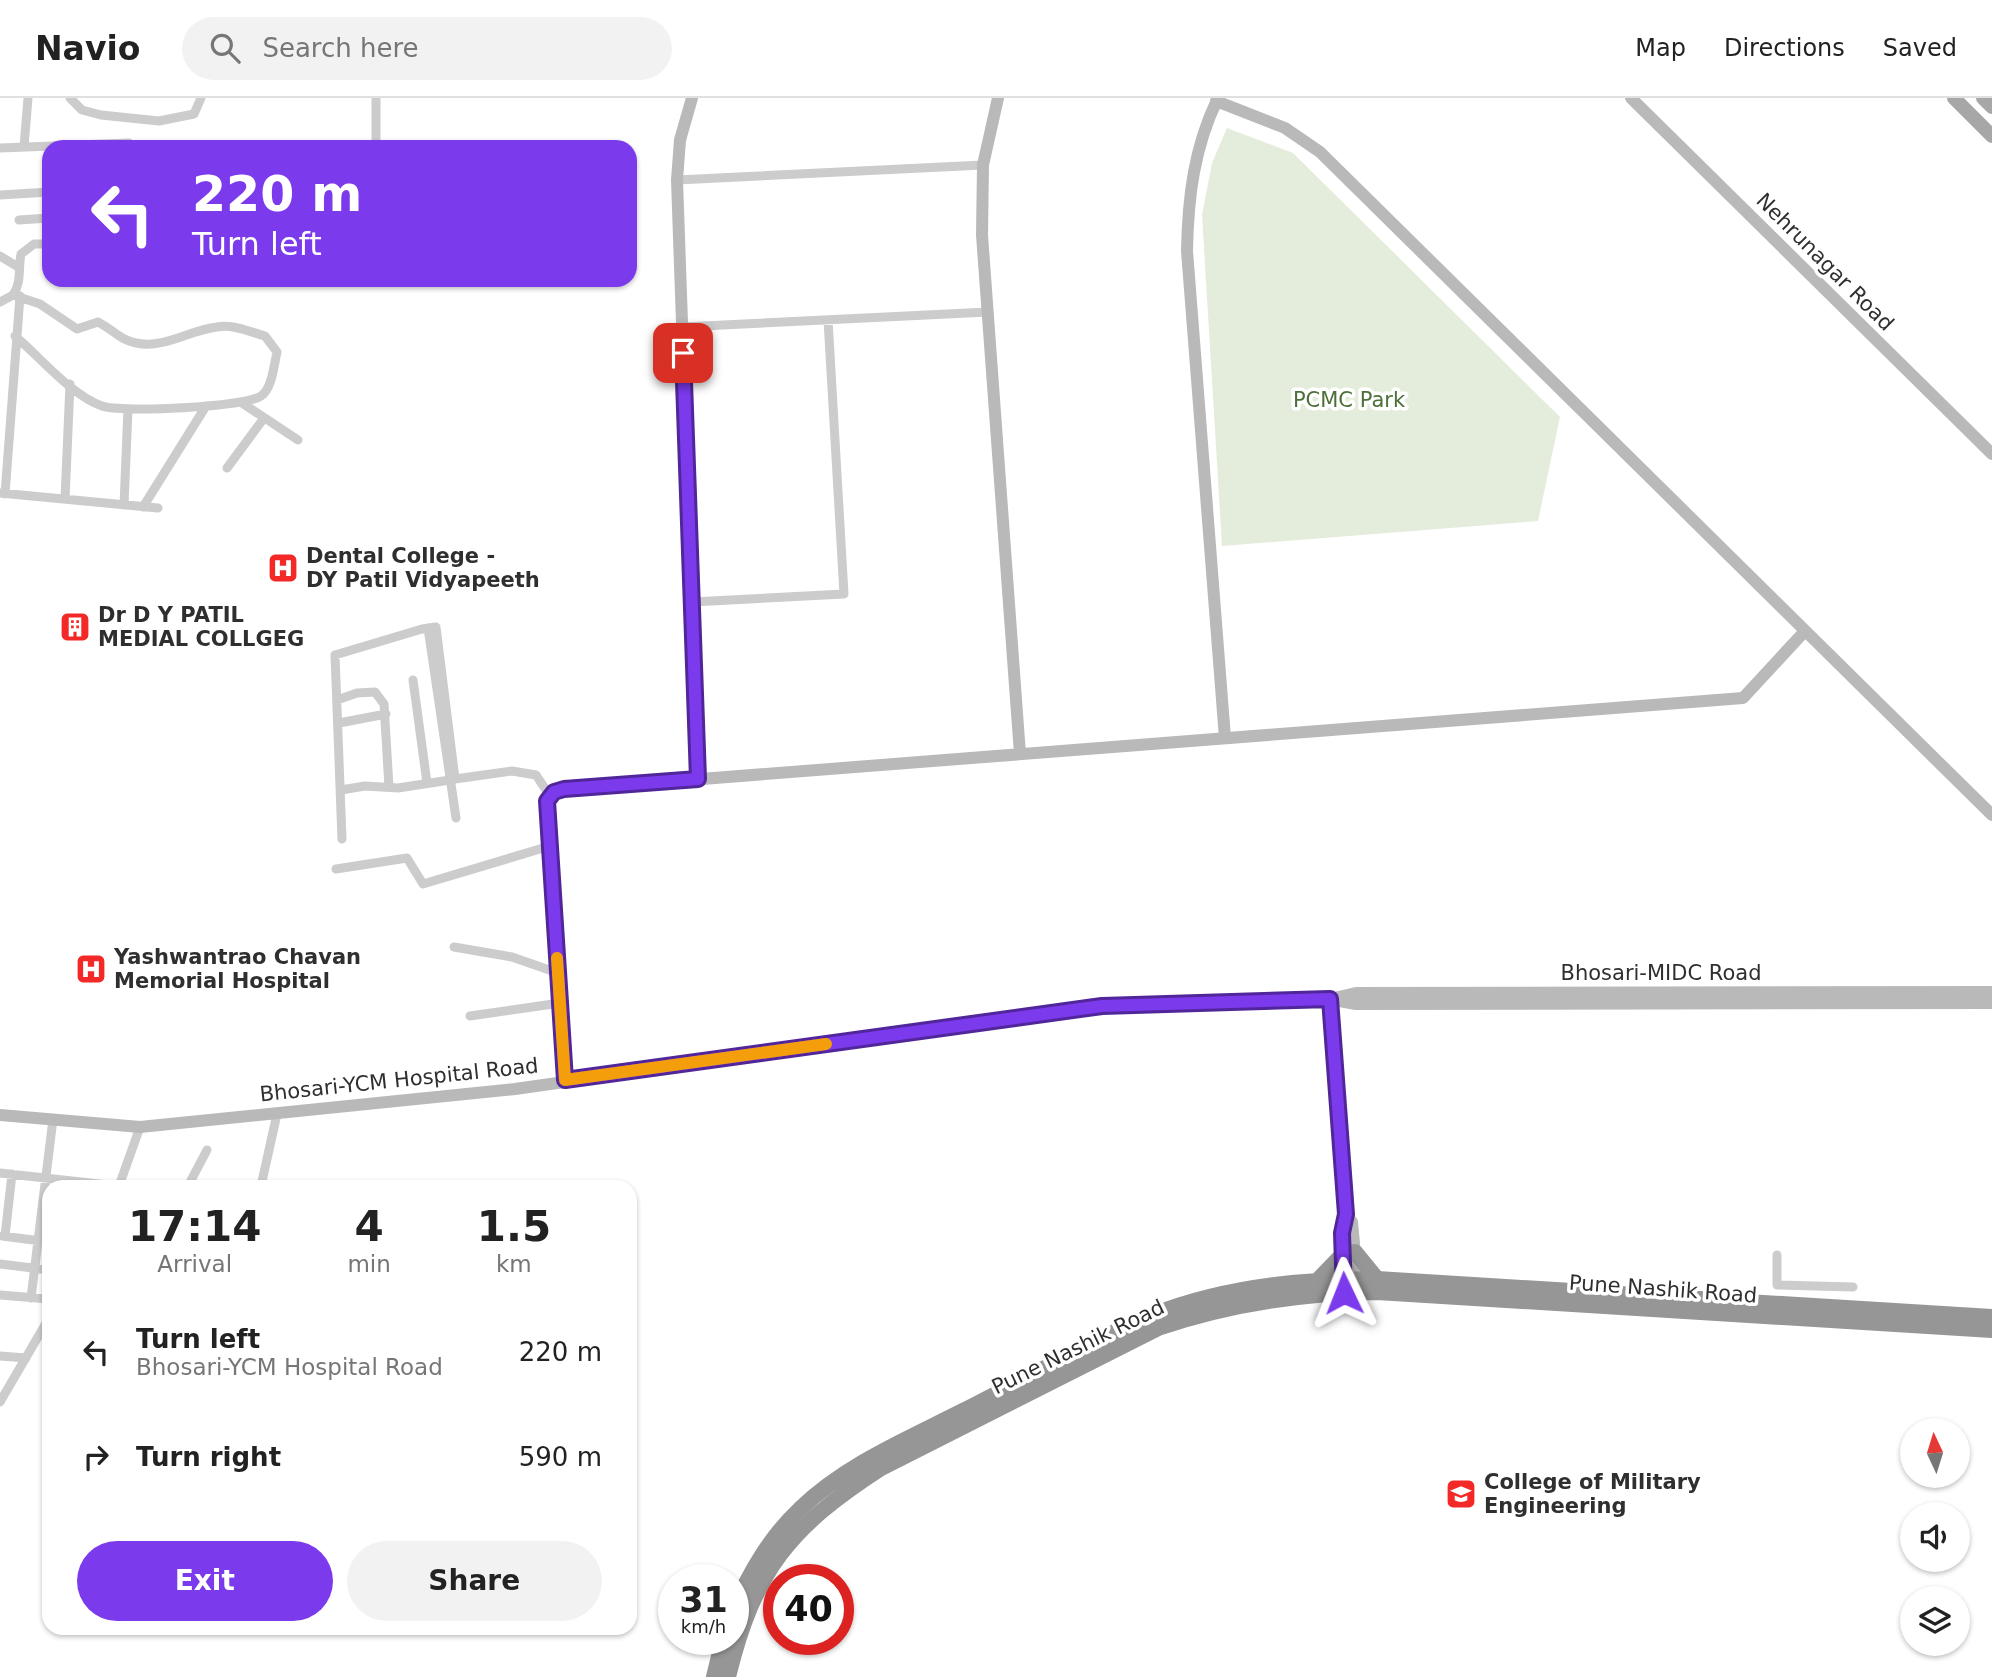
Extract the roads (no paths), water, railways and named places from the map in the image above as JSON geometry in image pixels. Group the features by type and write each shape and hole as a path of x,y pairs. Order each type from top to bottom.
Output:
{"highway":[{"path":"1318,1280 1349,1253 1377,1279"},
{"name":"Pune Nashik Road","path":"728,1677 743,1621 759,1586 779,1555 810,1518 881,1468 1158,1328 1234,1306 1377,1279 1992,1317"},
{"name":"Pune Nashik Road","path":"749,1577 767,1547 800,1508 874,1456 1152,1315 1219,1295 1318,1280 1351,1286 1992,1330"},
{"path":"713,1677 719,1655"}],"main road":[{"path":"1954,98 1992,136"},
{"path":"1983,98 1992,107"}],"street":[{"path":"24,147 28,98"},
{"path":"70,98 82,110 159,121 194,114 201,98"},
{"path":"376,98 376,140"},
{"path":"692,98 680,140 677,180 698,779"},
{"path":"998,98 983,165 982,222 1020,754"},
{"name":"Nehrunagar Road","path":"1631,98 1992,454"},
{"path":"1225,738 1188,264 1191,184 1203,136 1217,100 1285,128 1320,152 1992,815"},
{"path":"0,148 42,146"},
{"path":"677,180 983,165"},
{"path":"0,195 42,192"},
{"path":"19,220 42,218"},
{"path":"42,245 27,247 21,254 18,267 20,281 3,494 159,508"},
{"path":"0,256 18,267"},
{"path":"0,302 17,295"},
{"path":"15,336 79,394 103,406 128,409 242,403 259,398 267,391 277,352 265,336 228,326 148,345 122,339 98,322 77,329 17,295"},
{"path":"682,327 988,312"},
{"path":"692,601 845,594 828,320"},
{"path":"65,499 70,384"},
{"path":"0,393 12,394"},
{"path":"242,403 298,440"},
{"path":"143,507 206,406"},
{"path":"124,505 128,409"},
{"path":"228,468 264,418"},
{"path":"342,839 335,655 428,628 436,627 459,817"},
{"path":"565,1080 547,801 550,796 564,789 1743,698 1805,631"},
{"path":"414,680 427,783"},
{"path":"337,700 357,693 375,692 384,704 389,787"},
{"path":"339,723 386,714"},
{"path":"341,790 427,783 512,771 536,775 550,796"},
{"path":"336,869 407,858 423,884 550,846"},
{"path":"454,947 513,957 558,973"},
{"name":"Bhosari-MIDC Road","path":"1330,999 1356,993 1992,992"},
{"path":"1330,999 1346,1214 1352,1222 1349,1253 1351,1286"},
{"name":"Bhosari-MIDC Road","path":"1330,999 1356,1004 1992,1003"},
{"name":"Bhosari-YCM Hospital Road","path":"0,1115 140,1127 515,1089 1102,1006 1330,999"},
{"path":"470,1016 560,1003"},
{"path":"262,1180 277,1114"},
{"path":"44,1180 52,1119"},
{"path":"120,1180 140,1127"},
{"path":"191,1180 207,1150"},
{"path":"0,1173 69,1180"},
{"path":"12,1174 2,1236 42,1241"},
{"path":"32,1298 37,1240 42,1221"},
{"path":"1777,1255 1777,1285 1853,1287"},
{"path":"0,1264 42,1269"},
{"path":"0,1295 42,1299"},
{"path":"0,1402 4,1390 42,1330"},
{"path":"0,1356 26,1358"}],"place":[{"name":"Dental College - DY Patil Vidyapeeth","path":"283,568"},
{"name":"Dr D Y PATIL MEDIAL COLLGEG","path":"75,627"},
{"name":"Yashwantrao Chavan Memorial Hospital","path":"91,969"},
{"name":"College of Military Engineering","path":"1461,1494"}],"park label":[{"name":"PCMC Park","path":"1349,400"}]}
